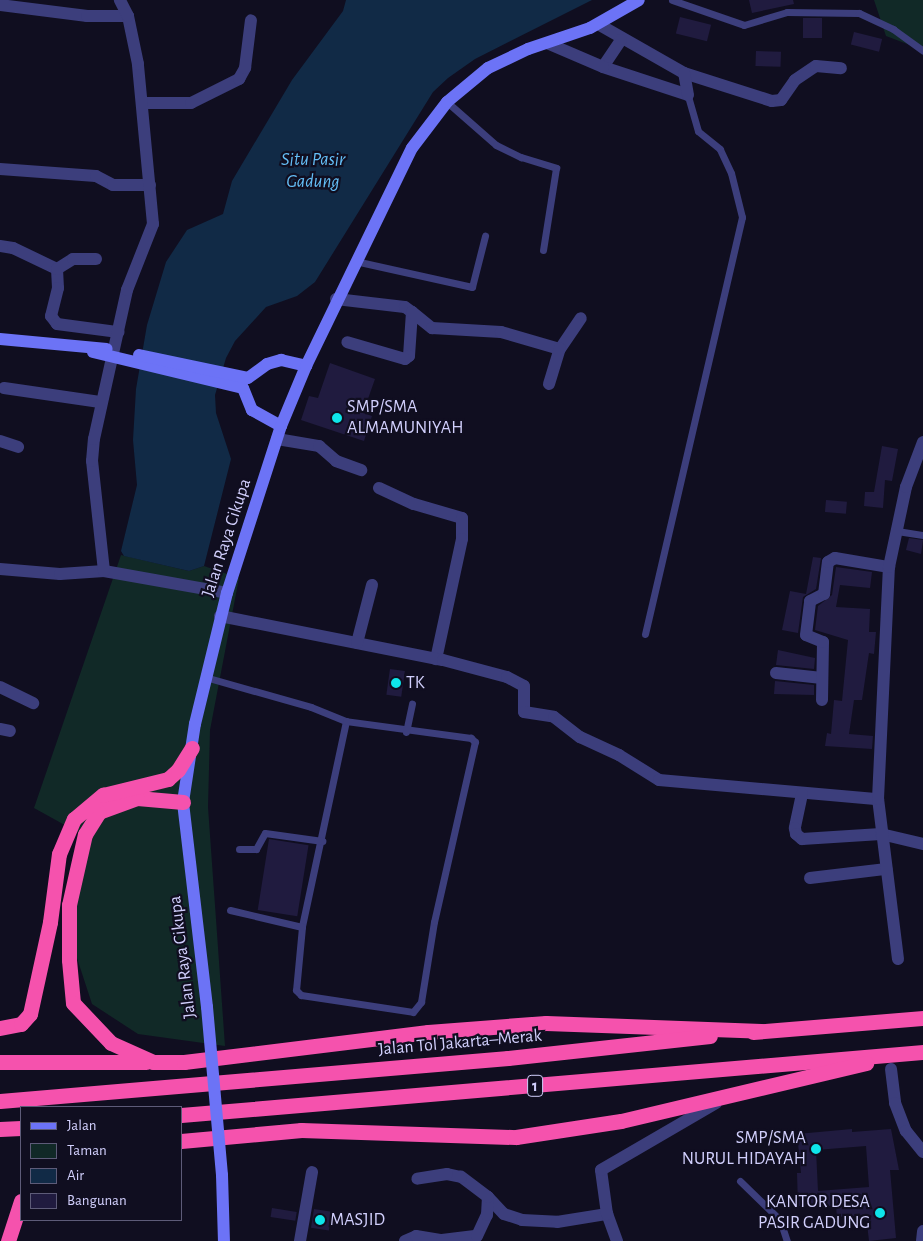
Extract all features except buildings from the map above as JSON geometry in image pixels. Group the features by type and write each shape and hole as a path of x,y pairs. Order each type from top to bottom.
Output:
{"highway":[{"path":"0,1028 21,1024 30,1014 44,959 59,854 74,819 103,795 168,779 178,770 192,748"},
{"path":"153,1062 111,1043 74,1003 68,960 70,905 85,834 99,812 137,798 183,802"},
{"name":"Jalan Tol Jakarta–Merak","path":"0,1100 508,1058 761,1031 923,1018"},
{"path":"0,1062 153,1062 546,1023 761,1031"},
{"name":"1","path":"182,1115 890,1062 923,1052"},
{"path":"182,1141 301,1130 516,1137 620,1121 844,1070 890,1062"},
{"path":"0,1129 20,1128"},
{"path":"8,1241 20,1204"}],"main road":[{"name":"Jalan Raya Cikupa","path":"224,1241 222,1175 207,1007 183,802 205,677 220,616 281,426 354,261 412,148 447,102 480,73 547,43 598,24 638,0"},
{"path":"0,339 107,349 245,383"},
{"path":"0,347 93,352 245,383"},
{"path":"245,383 267,364 281,360 306,366"},
{"path":"245,383 252,410 281,426"}],"street":[{"path":"104,571 92,461 100,402 129,282 150,239 150,185 142,103 128,16 120,0"},
{"path":"0,5 20,3 69,14 128,16"},
{"path":"142,103 191,103 240,79 245,68 251,20"},
{"path":"598,24 621,40 684,73 779,101 795,80 816,66 841,68"},
{"path":"603,67 621,40"},
{"path":"547,43 603,67 688,95 684,73"},
{"path":"0,169 96,176 113,184 150,185"},
{"path":"0,246 13,248 57,269"},
{"path":"57,269 73,260 96,259"},
{"path":"57,269 53,320 57,324 118,332"},
{"path":"336,299 405,307 432,328 501,332 560,349"},
{"path":"347,342 405,358 409,356 412,312"},
{"path":"550,384 560,349 581,318"},
{"path":"4,388 100,402"},
{"path":"277,439 319,446 336,461 361,470"},
{"path":"0,441 18,447"},
{"path":"898,959 878,799 889,567 906,487 923,442"},
{"path":"379,488 414,504 462,518 462,539 436,659"},
{"path":"822,700 824,642 806,635 810,601 824,594 828,562 835,558 889,567"},
{"path":"0,569 60,574 104,571 227,593"},
{"path":"357,643 372,586"},
{"path":"220,616 436,659 521,683 524,712 554,717 580,737 619,755 651,778 802,794 878,799"},
{"path":"776,673 822,678"},
{"path":"0,686 33,703"},
{"path":"802,794 795,828 798,837 806,840 881,834 923,844"},
{"path":"810,878 886,869"},
{"path":"890,1062 895,1103 906,1131 923,1152"},
{"path":"616,1240 607,1214 599,1176 609,1162 726,1097"},
{"path":"300,1241 312,1172"},
{"path":"417,1178 455,1174 488,1197 504,1214 522,1220 557,1222 607,1214"},
{"path":"405,1241 416,1236 442,1240 477,1236 487,1215 488,1197"},
{"path":"922,1241 923,1231"}],"lane":[{"path":"672,0 744,26 787,12 859,13 893,29 923,51"},
{"path":"645,634 742,217 731,173 720,149 698,131 688,95"},
{"path":"447,102 496,145 521,158 556,168 543,250"},
{"path":"354,261 472,288 485,236"},
{"path":"897,531 923,535"},
{"path":"205,677 311,707 346,721 406,732 471,738 474,742 418,1009 412,1012 300,995 294,984 302,926 322,840 346,721"},
{"path":"406,732 412,704"},
{"path":"239,849 256,849 266,833 322,840"},
{"path":"230,910 302,926"},
{"path":"740,1180 780,1220 787,1241"}],"green space":[{"path":"874,0 923,0 923,50 886,36"},
{"path":"121,555 189,571 204,566 239,578 210,730 208,807 225,1046 138,1034 92,1004 74,949 81,834 34,808"}],"water":[{"name":"Situ Pasir Gadung","path":"346,0 592,0 475,59 448,78 433,92 315,282 297,296 266,307 235,341 226,358 215,395 216,413 231,459 204,566 189,571 124,556 121,551 137,485 133,440 136,389 147,325 166,262 187,230 223,214 232,181 292,80 343,11"}],"place":[{"name":"SMP/SMA ALMAMUNIYAH","path":"337,418"},
{"name":"TK","path":"396,683"},
{"name":"SMP/SMA NURUL HIDAYAH","path":"816,1149"},
{"name":"KANTOR DESA PASIR GADUNG","path":"880,1213"},
{"name":"MASJID","path":"320,1220"}]}
